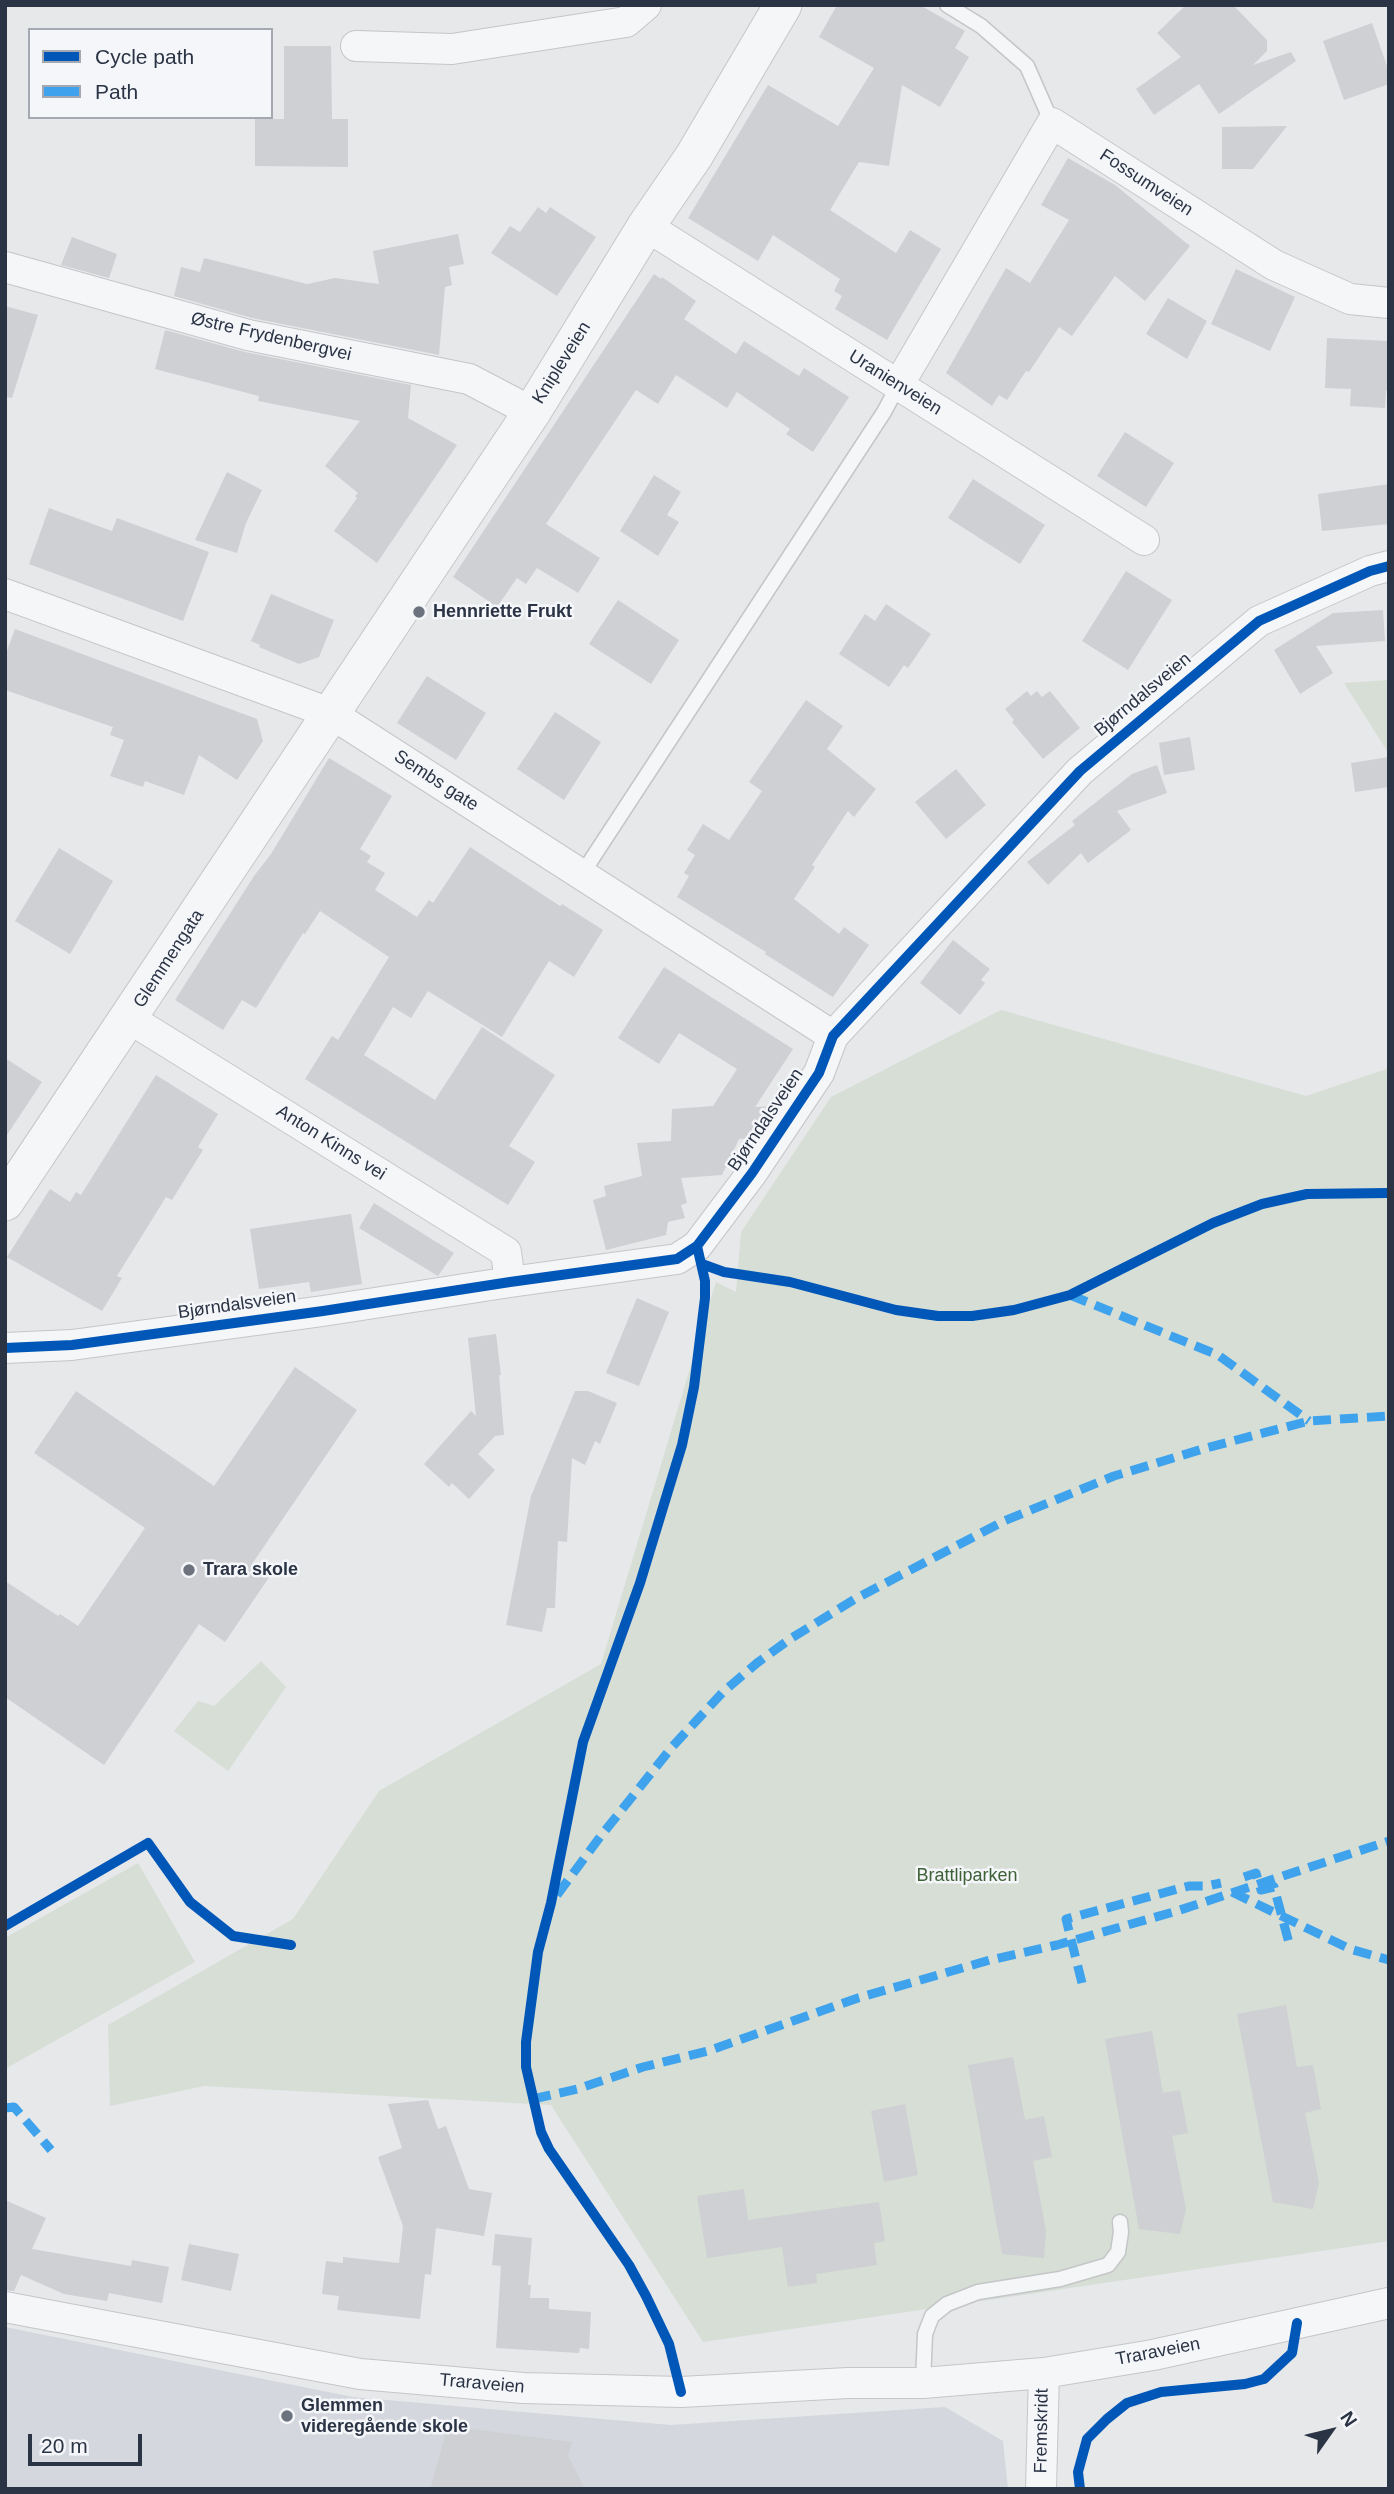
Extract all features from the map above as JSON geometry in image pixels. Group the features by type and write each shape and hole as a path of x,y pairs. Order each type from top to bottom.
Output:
{"street":[{"path":"356,46 452,49 626,22 646,5"},
{"name":"Knipleveien","path":"330,713 532,412 646,226 694,156 783,5"},
{"path":"899,384 1052,123"},
{"name":"Fossumveien","path":"1052,123 1274,265 1350,299 1389,303"},
{"name":"Uranienveien","path":"646,226 1144,540"},
{"name":"Østre Frydenbergvei","path":"5,267 248,335 469,379 532,412"},
{"name":"Bjørndalsveien","path":"5,1348 72,1345 677,1259 696,1246 751,1173 819,1073 833,1036 1080,771 1259,621 1370,571 1389,566"},
{"name":"Sembs gate","path":"5,594 330,713 833,1036"},
{"name":"Glemmengata","path":"5,1202 130,1019 330,713"},
{"name":"Anton Kinns vei","path":"130,1019 506,1252 510,1282"},
{"name":"Traraveien","path":"5,2307 360,2374 523,2388 681,2392 848,2383 923,2383 1044,2373 1153,2355 1389,2302"},
{"name":"Fremskridt","path":"1041,2489 1044,2373"}],"lane":[{"path":"947,5 981,26 1027,66 1052,123"},
{"path":"582,874 884,412 899,384"},
{"path":"923,2383 925,2334 932,2316 947,2304 978,2292 1060,2279 1108,2265 1118,2252 1119,2222"}],"shaded area":[{"name":"Glemmen videregående skole","path":"5,2327 353,2397 671,2425 945,2407 1003,2441 1008,2489 5,2489"}],"green space":[{"path":"1389,680 1389,754 1344,683"},
{"name":"Brattliparken","path":"1001,1010 1306,1096 1389,1068 1389,2241 703,2342 551,2105 204,2086 110,2106 108,2025 293,1919 379,1791 601,1664 716,1282 736,1292 741,1232 831,1097"},
{"path":"261,1661 286,1687 228,1771 174,1731 198,1701 214,1706"},
{"path":"138,1863 195,1962 5,2069 5,1938"}],"building":[{"path":"837,5 920,5 965,31 955,48 969,57 940,107 902,85 889,166 859,162 830,210 896,253 910,230 941,249 887,340 835,309 842,296 834,291 840,279 773,235 758,261 688,218 768,85 838,126 874,68 819,37"},
{"path":"1186,5 1233,5 1267,40 1267,51 1253,65 1291,52 1296,61 1219,114 1199,84 1154,115 1136,89 1181,57 1157,33"},
{"path":"1372,23 1389,72 1389,84 1344,100 1323,41"},
{"path":"284,46 331,46 332,119 348,119 348,167 255,166 255,119 284,119"},
{"path":"1287,126 1253,169 1222,169 1222,127"},
{"path":"1068,158 1115,185 1190,246 1145,301 1115,276 1072,336 1059,327 1007,400 999,395 992,406 946,373 1006,268 1030,283 1069,220 1041,205"},
{"path":"538,207 546,213 550,207 596,237 557,296 491,253 510,226 520,232"},
{"path":"458,234 464,264 449,267 452,285 445,287 439,355 252,318 174,296 181,267 200,272 204,258 307,284 335,278 379,284 373,251"},
{"path":"72,237 117,254 109,278 61,265"},
{"path":"1236,269 1295,297 1270,351 1211,324"},
{"path":"654,274 696,301 684,319 736,354 744,341 799,376 804,368 849,397 813,452 786,434 790,429 737,392 727,408 676,375 658,404 636,390 546,524 600,558 578,593 537,568 526,584 517,578 497,607 453,577"},
{"path":"1168,298 1207,321 1187,359 1146,334"},
{"path":"5,306 38,315 12,398 5,397"},
{"path":"165,330 245,352 411,385 408,418 457,445 377,563 334,531 358,493 325,466 360,421 258,401 259,396 155,369"},
{"path":"1327,338 1389,341 1389,391 1386,391 1385,408 1350,406 1351,389 1325,388"},
{"path":"1125,432 1174,463 1146,507 1097,476"},
{"path":"227,472 262,490 246,523 237,553 195,540"},
{"path":"654,475 681,492 667,515 679,522 658,556 620,531"},
{"path":"973,479 1045,525 1020,564 948,518"},
{"path":"1389,484 1389,524 1322,531 1318,494"},
{"path":"49,508 112,531 117,518 209,552 183,621 29,564"},
{"path":"1126,571 1172,600 1128,670 1082,641"},
{"path":"271,594 334,620 319,657 299,664 251,641"},
{"path":"618,600 679,640 651,684 589,644"},
{"path":"886,604 931,634 908,668 904,665 889,687 839,654 865,614 875,621"},
{"path":"1383,610 1385,641 1316,646 1333,673 1300,694 1274,650 1333,613"},
{"path":"15,629 257,719 263,741 237,780 199,755 184,795 145,781 143,787 110,776 124,740 110,735 113,727 5,690 5,656"},
{"path":"427,676 486,713 456,760 397,723"},
{"path":"1027,691 1031,696 1037,691 1042,697 1050,691 1080,728 1043,759 1012,722 1014,720 1005,709"},
{"path":"806,700 843,726 827,749 876,789 854,817 848,811 812,865 815,867 794,899 839,934 844,927 869,945 833,997 677,897 689,876 684,873 695,855 687,850 703,824 729,840 762,791 749,782"},
{"path":"555,712 601,742 564,800 517,769"},
{"path":"1190,737 1195,770 1164,775 1159,743"},
{"path":"1389,757 1389,787 1355,792 1351,763"},
{"path":"329,758 392,796 360,849 371,856 367,862 385,873 375,890 417,917 429,900 433,903 470,847 560,906 562,904 603,930 574,977 549,961 502,1037 428,991 411,1018 393,1007 364,1055 435,1100 482,1027 555,1075 509,1146 535,1162 508,1205 305,1079 332,1036 338,1040 389,957 320,911 256,1008 242,1000 223,1030 175,1000 254,876 271,854"},
{"path":"1157,765 1167,793 1117,811 1131,830 1088,863 1081,853 1048,885 1027,862 1075,825 1072,821 1132,774"},
{"path":"956,769 986,805 946,839 915,802"},
{"path":"59,848 113,881 70,954 15,921"},
{"path":"953,940 990,969 981,980 985,983 960,1015 920,983"},
{"path":"664,967 793,1049 755,1107 776,1106 752,1138 739,1139 722,1175 681,1178 687,1203 681,1205 685,1218 668,1222 666,1235 606,1250 593,1200 606,1196 604,1186 642,1176 637,1143 671,1141 672,1109 713,1106 737,1069 679,1033 659,1064 618,1038"},
{"path":"5,1058 42,1082 5,1138"},
{"path":"156,1075 218,1114 198,1147 203,1150 172,1200 166,1197 117,1276 122,1278 102,1311 7,1257 50,1189 70,1202 76,1192 81,1195"},
{"path":"374,1203 454,1253 438,1276 359,1228"},
{"path":"351,1214 362,1284 311,1292 309,1282 259,1289 250,1229"},
{"path":"637,1298 669,1312 639,1386 606,1373"},
{"path":"496,1334 504,1435 495,1436 478,1454 495,1470 469,1499 452,1483 449,1487 424,1464 471,1411 476,1416 468,1338"},
{"name":"Trara skole","path":"295,1367 357,1410 252,1564 270,1576 225,1642 199,1624 104,1765 5,1697 5,1581 78,1626 145,1528 34,1453 76,1391 214,1486"},
{"path":"575,1391 588,1391 617,1403 600,1444 595,1441 585,1465 572,1458 567,1542 558,1541 555,1608 547,1608 542,1632 506,1625 531,1496"},
{"path":"1286,2005 1297,2067 1313,2065 1321,2109 1305,2113 1319,2183 1313,2209 1273,2202 1237,2014"},
{"path":"1152,2031 1163,2093 1180,2090 1188,2133 1172,2136 1186,2209 1180,2234 1139,2229 1105,2039"},
{"path":"1013,2057 1025,2120 1044,2116 1052,2157 1033,2161 1046,2231 1044,2258 1002,2254 968,2065"},
{"path":"428,2100 438,2129 446,2126 469,2189 492,2193 484,2236 436,2228 431,2275 425,2274 420,2319 337,2310 339,2296 322,2294 326,2261 343,2263 343,2257 399,2263 403,2226 378,2157 402,2148 388,2104"},
{"path":"905,2104 918,2175 884,2182 871,2111"},
{"path":"744,2189 748,2220 879,2202 885,2241 874,2243 877,2265 816,2274 817,2283 788,2287 782,2247 707,2258 697,2196"},
{"path":"5,2200 46,2218 32,2249 131,2266 132,2260 169,2267 162,2303 109,2293 107,2301 64,2294 21,2275 14,2291 5,2290"},
{"path":"495,2234 532,2238 528,2285 531,2285 530,2298 549,2298 549,2309 591,2312 589,2349 580,2348 579,2353 496,2348 501,2266 492,2265"},
{"path":"189,2244 239,2254 231,2291 181,2280"},
{"path":"448,2426 572,2442 568,2456 585,2489 430,2489"}],"marked path":[{"path":"1070,1295 1218,1355 1309,1421"},
{"path":"557,1895 672,1747 723,1692 790,1639 855,1599 1004,1521 1114,1476 1309,1421 1389,1416"},
{"path":"533,2099 708,2051 858,1998 1177,1911 1389,1841"},
{"path":"1244,1877 1256,1873 1261,1890 1274,1887 1289,1943"},
{"path":"1082,1983 1066,1919 1189,1886 1221,1883"},
{"path":"1232,1892 1350,1949 1389,1960"},
{"path":"5,2108 14,2107 51,2150"}],"cycle path":[{"path":"5,1348 72,1345 677,1259 697,1246 752,1173 819,1073 833,1036 1080,771 1259,621 1370,571 1389,566"},
{"path":"702,1264 724,1272 790,1282 896,1310 938,1316 972,1316 1014,1310 1070,1295 1213,1223 1262,1204 1307,1194 1389,1193"},
{"path":"681,2392 669,2344 646,2296 629,2265 549,2149 541,2132 526,2067 526,2042 538,1952 551,1903 583,1742 640,1583 682,1445 694,1387 705,1298 705,1281 697,1246"},
{"path":"5,1926 148,1843 190,1902 233,1936 291,1945"},
{"path":"1080,2489 1078,2472 1087,2439 1127,2403 1161,2392 1245,2384 1264,2379 1292,2353 1297,2323"}],"place":[{"name":"Hennriette Frukt","path":"419,612"},
{"name":"Trara skole","path":"189,1570"},
{"name":"Glemmen videregående skole","path":"287,2416"}]}
